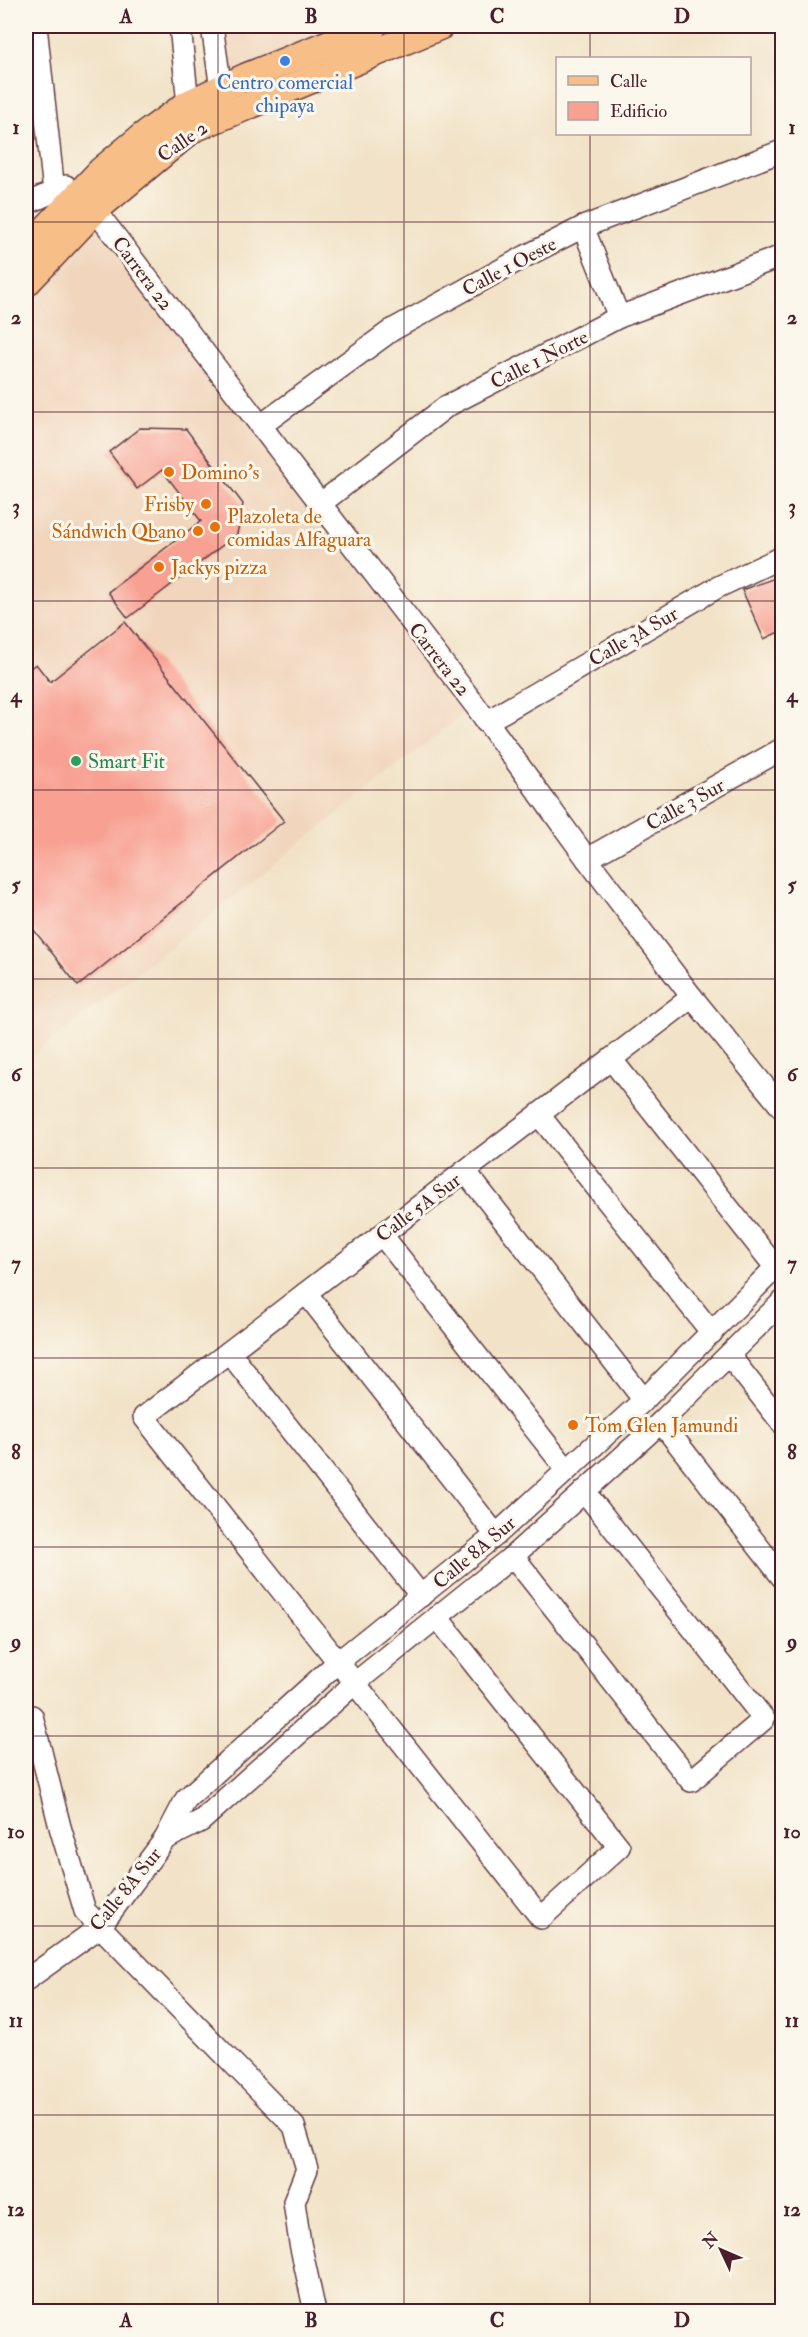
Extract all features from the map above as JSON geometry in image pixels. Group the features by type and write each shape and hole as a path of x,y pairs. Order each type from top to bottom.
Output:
{"main road":[{"name":"Calle 2","path":"26,250 101,171 142,137 188,104 372,26"},
{"name":"Calle 2","path":"26,283 95,210 192,129 440,26"}],"street":[{"path":"36,26 54,192"},
{"path":"180,26 188,104"},
{"path":"212,26 221,89"},
{"name":"Calle 1 Oeste","path":"260,426 392,330 526,256 583,227 783,151"},
{"path":"26,204 101,171"},
{"name":"Carrera 22","path":"95,210 486,722 692,997 783,1108"},
{"path":"583,227 619,318"},
{"name":"Calle 1 Norte","path":"320,504 447,406 619,318 783,256"},
{"name":"Calle 3A Sur","path":"486,722 718,586 783,556"},
{"name":"Calle 3 Sur","path":"587,859 783,749"},
{"name":"Calle 5A Sur","path":"338,1662 144,1417 692,997"},
{"path":"611,1059 779,1265"},
{"path":"539,1115 712,1333"},
{"path":"465,1172 644,1400"},
{"path":"382,1235 567,1470"},
{"name":"Calle 8A Sur","path":"26,1980 100,1927 165,1839 186,1799 338,1662 496,1535 644,1400 779,1265"},
{"path":"306,1293 496,1535"},
{"name":"Calle 8A Sur","path":"165,1839 201,1821 355,1683 513,1556 661,1422 783,1302"},
{"path":"229,1352 421,1596"},
{"path":"729,1355 783,1423"},
{"path":"661,1422 783,1577"},
{"path":"513,1556 691,1781 764,1719 584,1491"},
{"path":"338,1662 541,1918 619,1847 437,1617"},
{"path":"32,1716 60,1827 85,1911 294,2126 307,2169 294,2202 315,2312"}],"shaded area":[{"name":"Centro comercial chipaya","path":"212,26 440,26 225,114"},
{"path":"95,210 475,705 26,1061 26,283"}],"building":[{"name":"Plazoleta de comidas Alfaguara","path":"140,428 186,429 243,504 237,534 128,618 108,592 201,521 162,470 137,489 109,452"},
{"path":"783,575 783,630 764,639 742,590"},
{"path":"125,622 284,821 78,986 26,920 26,671 36,664 50,682"}],"place":[{"name":"Centro comercial chipaya","path":"285,61"},
{"name":"Domino's","path":"169,472"},
{"name":"Frisby","path":"206,504"},
{"name":"Plazoleta de comidas Alfaguara","path":"215,527"},
{"name":"Sándwich Qbano","path":"198,531"},
{"name":"Jackys pizza","path":"159,567"},
{"name":"Smart Fit","path":"76,761"},
{"name":"Tom Glen Jamundi","path":"573,1425"}]}
